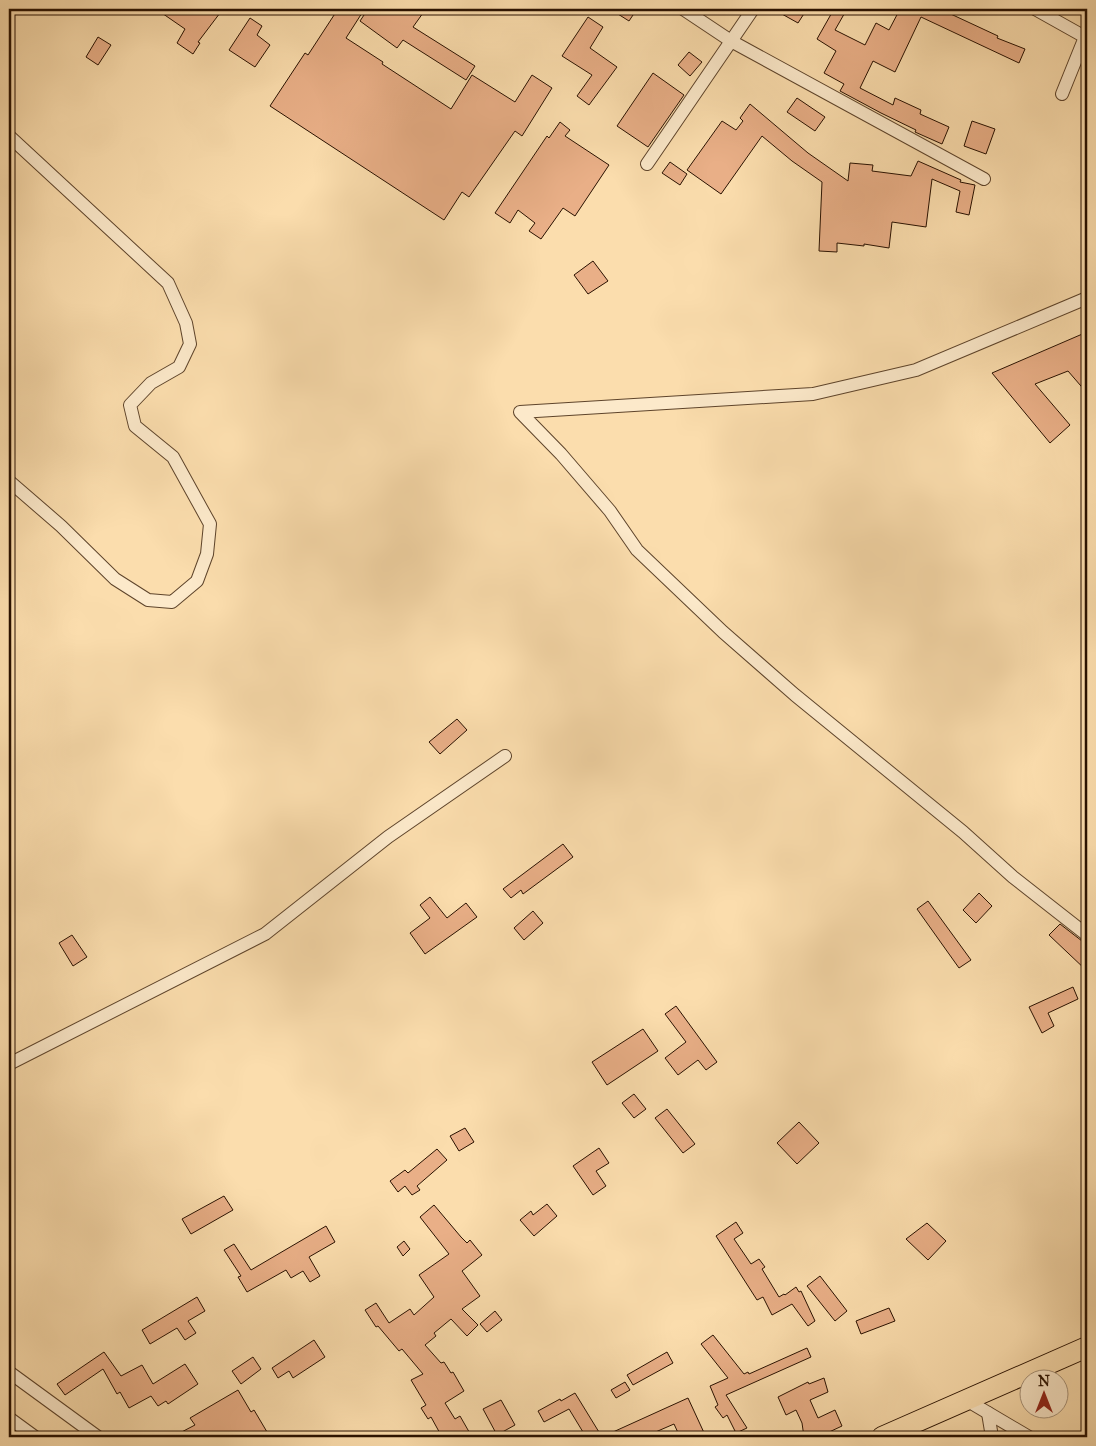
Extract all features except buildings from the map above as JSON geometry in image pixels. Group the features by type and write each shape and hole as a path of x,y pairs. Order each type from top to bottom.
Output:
{"highway":[{"path":"882,1437 968,1401 1087,1347"}],"street":[{"path":"683,9 731,41 984,179"},
{"path":"647,164 753,9"},
{"path":"1035,9 1085,37 1062,94"},
{"path":"9,136 168,283 186,322 190,344 179,367 150,383 130,405 135,426 173,457 210,524 207,554 197,582 172,602 148,600 115,579 61,526 9,481"},
{"path":"1087,298 916,370 813,394 520,412 573,468 610,511 637,550 723,632 795,695 963,832 1013,877 1087,934"},
{"path":"9,1064 265,934 388,838 505,756"},
{"path":"9,1372 98,1437"},
{"path":"968,1401 1029,1437"},
{"path":"988,1413 992,1437"},
{"path":"9,1418 35,1437"}]}
